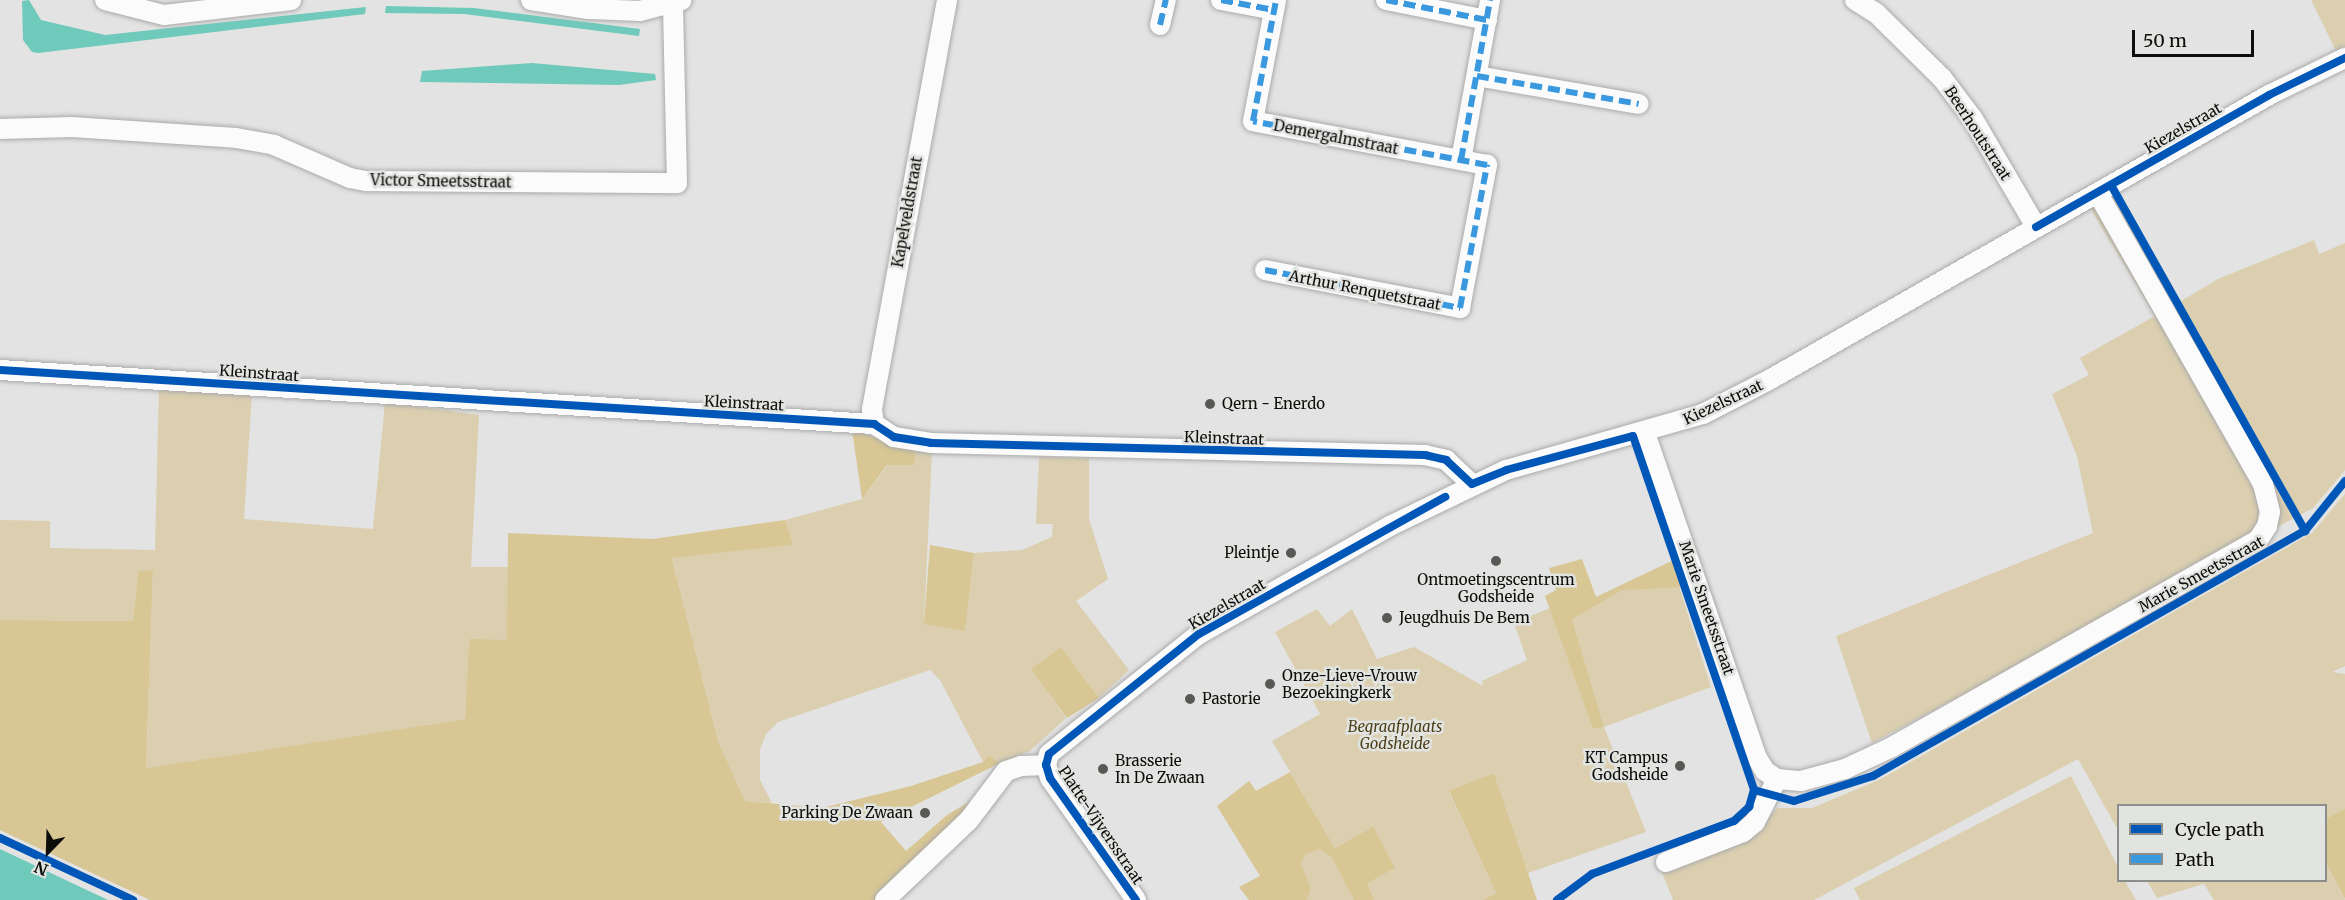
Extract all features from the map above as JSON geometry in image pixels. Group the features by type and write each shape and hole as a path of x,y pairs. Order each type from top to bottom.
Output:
{"street":[{"path":"105,0 164,15 291,0"},
{"name":"Victor Smeetsstraat","path":"0,129 72,127 236,138 274,146 350,178 366,181 677,183 678,2 640,12 613,11 531,0"},
{"name":"Kapelveldstraat","path":"874,424 872,409 947,0"},
{"path":"1160,26 1166,0"},
{"name":"Demergalmstraat","path":"1221,0 1275,5 1253,121 1461,160"},
{"path":"1386,0 1487,20"},
{"path":"1461,160 1490,0"},
{"name":"Beerhoutstraat","path":"1856,0 1876,14 1942,78 1972,119 2036,227"},
{"name":"Kiezelstraat","path":"1046,765 1049,754 1199,634 1472,484 1506,470 1645,433 1703,414 1769,380 2269,95 2345,58"},
{"path":"1477,76 1638,104"},
{"name":"Arthur Renquetstraat","path":"1265,270 1460,308 1486,165 1461,160"},
{"name":"Marie Smeetsstraat","path":"1645,433 1757,758 1777,779 1801,781 1822,776 1884,752 2258,540 2267,526 2270,512 2263,484 2098,193"},
{"name":"Kleinstraat","path":"0,370 874,424 894,437 931,443 1425,455 1446,460 1472,484"},
{"path":"885,900 969,820 1006,771 1021,766 1046,765"},
{"name":"Platte-Vijversstraat","path":"1046,765 1050,778 1136,900"},
{"path":"1666,862 1743,832 1755,822 1777,779"}],"green space":[{"path":"2311,0 2345,0 2345,50 2337,53"},
{"path":"2117,189 2181,301 2218,279 2314,240 2319,254 2345,243 2345,470 2313,508 1872,743 1836,636 2093,533 2077,456 2052,394 2089,375 2080,358 2155,316 2090,208"},
{"path":"159,384 252,392 244,519 373,529 385,402 479,415 471,567 510,567 507,640 469,640 465,719 146,768 153,570 138,571 133,621 0,620 0,520 50,521 50,548 155,550"},
{"path":"916,450 932,451 924,623 965,630 974,553 1022,550 1052,537 1053,524 1036,524 1039,457 1089,458 1089,519 1108,579 1076,601 1129,670 1099,698 1061,647 1032,669 1066,718 1030,751 1000,763 989,755 983,762 940,680 930,670 778,722 766,734 760,750 760,780 772,803 745,801 718,741 672,557 792,545 785,520 862,499 888,465 914,465"},
{"path":"2345,494 2345,666 2332,672 2345,674 2345,808 2327,818 2327,804 2117,804 2117,828 2078,759 1814,900 1673,900 1661,870 1754,836 1777,808 1812,808 1881,779 2312,533"},
{"path":"1671,561 1711,687 1604,727 1572,619 1596,597"},
{"name":"Begraafplaats Godsheide","path":"1550,608 1593,729 1604,727 1646,832 1528,873 1494,773 1449,792 1496,893 1483,900 1374,900 1367,883 1373,828 1335,848 1272,741 1320,714 1275,632 1317,609 1330,626 1352,609 1377,659 1414,647 1483,686 1482,681 1527,660 1514,623"},
{"path":"2071,776 2117,865 2117,882 2126,882 2136,900 1860,900 1854,888"},
{"path":"1320,849 1332,858 1354,900 1307,900 1311,889 1301,863 1306,854"},
{"path":"2327,865 2345,900 2214,900 2204,884 2157,898 2148,882 2327,882"}],"shaded area":[{"path":"29,0 41,20 105,35 366,7 365,14 38,53 32,52 23,40 22,1"},
{"path":"386,6 474,8 640,29 639,36 464,14 385,13"},
{"path":"532,63 655,74 656,80 619,85 420,82 422,71"},
{"path":"852,430 916,450 914,465 887,465 862,499"},
{"path":"785,520 793,545 672,558 718,741 745,801 822,808 911,786 983,762 989,755 1000,763 881,822 906,851 947,815 969,802 972,805 877,900 150,900 0,830 0,620 133,621 138,571 153,570 146,768 465,719 469,639 507,640 508,533 653,539"},
{"path":"930,545 974,553 965,631 924,624"},
{"path":"1582,559 1596,597 1675,560 1685,587 1622,590 1572,619 1604,727 1593,729 1545,596 1556,590 1549,568"},
{"path":"1061,647 1099,698 1067,718 1031,669"},
{"path":"1290,772 1335,848 1373,827 1395,868 1367,883 1374,900 1354,900 1332,858 1320,849 1306,854 1301,863 1311,889 1307,900 1249,900 1239,887 1260,876 1217,806 1249,781 1256,791"},
{"path":"1494,773 1537,900 1483,900 1496,893 1449,791"},
{"path":"2345,808 2345,899 2327,865 2327,818"},
{"path":"0,849 108,900 0,900"}],"marked path":[{"path":"1160,25 1166,0"},
{"path":"1221,0 1274,10"},
{"path":"1265,270 1460,308 1487,165 1253,121 1276,0"},
{"path":"1386,0 1487,20"},
{"path":"1461,160 1490,0"},
{"path":"1477,76 1639,104"}],"cycle path":[{"path":"2036,227 2269,95 2345,58"},
{"path":"2111,185 2305,531"},
{"path":"0,370 874,424 894,437 931,443 1425,455 1446,460 1472,484 1506,470 1633,436 1754,790 1794,801 1873,776 2305,531 2345,481"},
{"path":"1136,900 1050,778 1046,765 1049,754 1199,634 1445,497"},
{"path":"1557,900 1592,874 1734,821 1749,807 1754,790"},
{"path":"0,838 133,900"}],"place":[{"name":"Qern - Enerdo","path":"1210,404"},
{"name":"Pleintje","path":"1291,553"},
{"name":"Ontmoetingscentrum Godsheide","path":"1496,561"},
{"name":"Jeugdhuis De Bem","path":"1387,618"},
{"name":"Onze-Lieve-Vrouw Bezoekingkerk","path":"1270,684"},
{"name":"Pastorie","path":"1190,699"},
{"name":"KT Campus Godsheide","path":"1680,766"},
{"name":"Brasserie In De Zwaan","path":"1103,769"},
{"name":"Parking De Zwaan","path":"925,813"}]}
